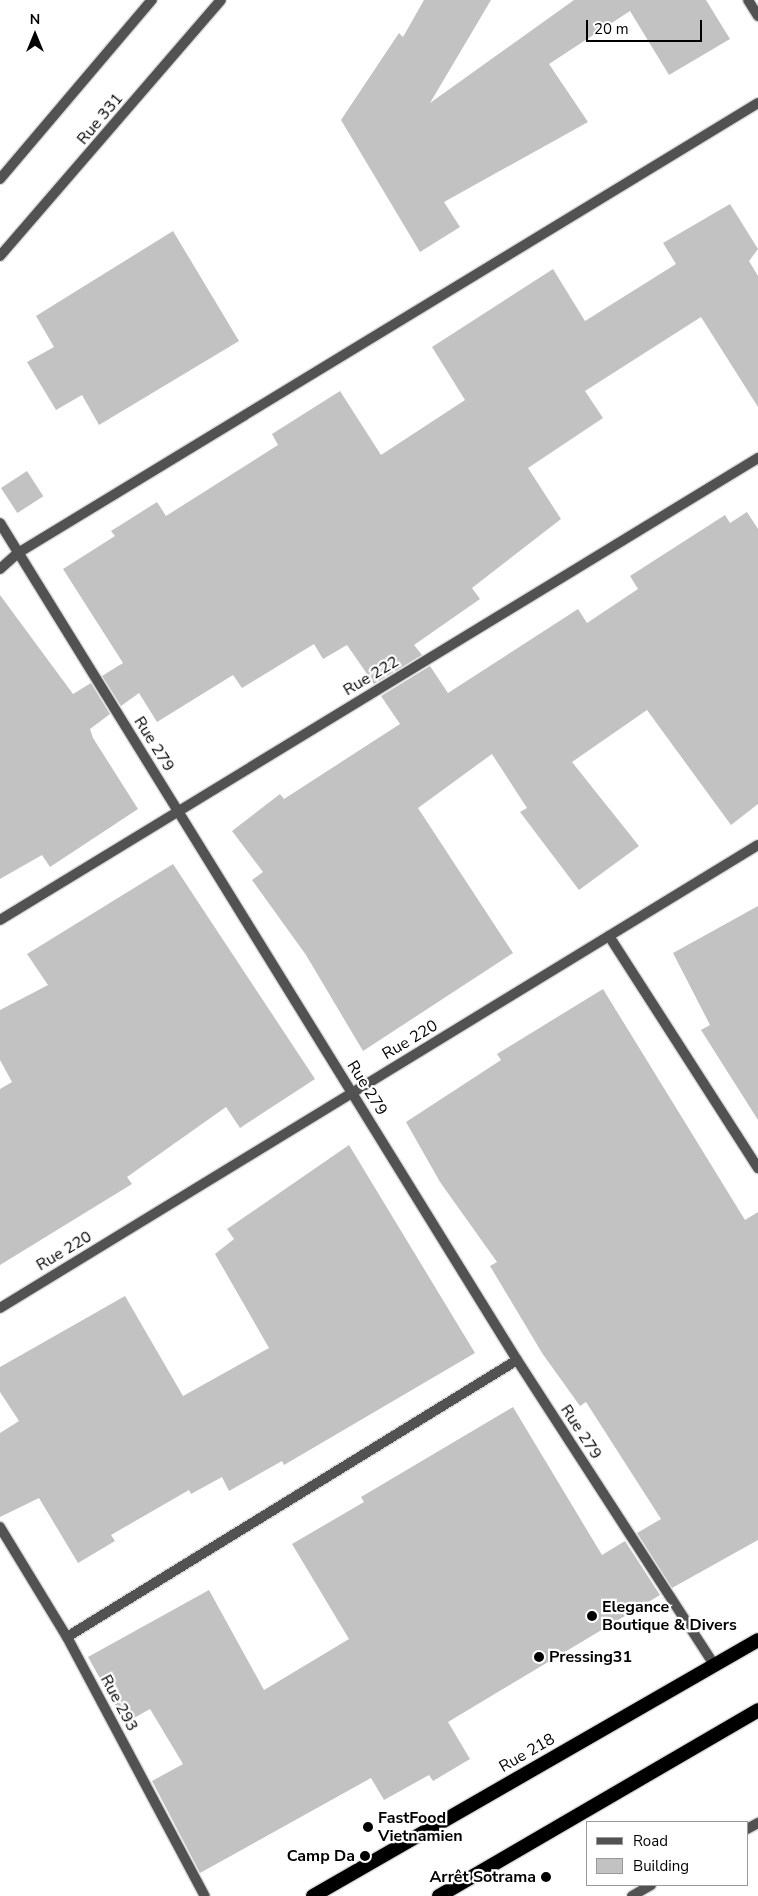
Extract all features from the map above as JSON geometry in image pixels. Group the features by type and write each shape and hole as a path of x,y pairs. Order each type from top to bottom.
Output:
{"highway":[{"name":"Rue 218","path":"313,1896 758,1640"},
{"path":"439,1896 758,1710"}],"street":[{"path":"0,180 152,0"},
{"name":"Rue 331","path":"0,256 221,0"},
{"path":"748,0 758,16"},
{"path":"0,569 18,553 758,102"},
{"name":"Rue 222","path":"0,920 758,458"},
{"name":"Rue 279","path":"0,523 517,1360 714,1665"},
{"name":"Rue 220","path":"0,1308 758,845"},
{"path":"609,936 758,1168"},
{"path":"67,1637 517,1360"},
{"name":"Rue 293","path":"0,1527 67,1637 205,1896"},
{"path":"632,1896 649,1886"}],"building":[{"path":"424,0 491,0 430,103 574,0 706,0 730,39 669,75 630,11 549,64 588,122 444,202 460,227 420,252 341,120 399,33 403,37"},
{"path":"730,204 758,249 749,261 758,276 758,407 701,317 585,391 603,418 528,468 561,519 472,588 480,599 414,645 422,655 374,684 347,645 323,659 314,644 242,688 233,675 157,722 139,693 121,706 102,676 123,663 63,569 115,536 111,531 157,502 166,516 278,445 272,434 340,391 381,455 465,400 432,347 553,269 585,321 676,264 663,243"},
{"path":"173,231 239,341 99,425 82,395 56,410 27,362 54,347 36,316"},
{"path":"27,471 43,496 17,513 1,488"},
{"path":"747,512 758,529 758,804 731,825 647,710 572,762 639,846 579,890 520,812 527,808 492,754 418,808 513,953 363,1051 306,955 252,880 263,872 232,831 280,794 284,799 400,724 381,696 430,666 448,693 578,609 587,623 638,589 630,576 725,515 730,523"},
{"path":"0,595 73,694 91,683 110,714 90,729 93,738 138,809 50,867 42,855 0,879"},
{"path":"173,864 315,1079 240,1128 226,1107 127,1177 132,1184 0,1265 0,1089 12,1082 0,1060 0,1010 48,985 27,954"},
{"path":"758,906 758,1120 701,1030 710,1025 673,953"},
{"path":"603,989 745,1220 758,1212 758,1540 672,1588 637,1533 661,1519 586,1402 580,1406 542,1353 490,1266 497,1262 440,1182 406,1122 501,1060 497,1054"},
{"path":"349,1145 475,1353 284,1465 282,1461 229,1491 222,1477 191,1494 189,1490 111,1535 115,1541 78,1563 39,1498 0,1517 0,1433 19,1421 0,1392 0,1367 125,1296 183,1396 269,1348 215,1254 234,1239 227,1229"},
{"path":"513,1407 602,1555 625,1541 660,1595 448,1722 470,1759 433,1781 429,1775 384,1800 371,1778 200,1873 152,1781 183,1764 150,1709 125,1723 88,1657 209,1590 264,1690 349,1639 292,1544 364,1502 361,1497"}],"place":[{"name":"Elegance Boutique & Divers","path":"592,1616"},
{"name":"Pressing31","path":"539,1657"},
{"name":"FastFood Vietnamien","path":"368,1827"},
{"name":"Camp Da","path":"365,1856"},
{"name":"Arrêt Sotrama","path":"546,1877"}]}
